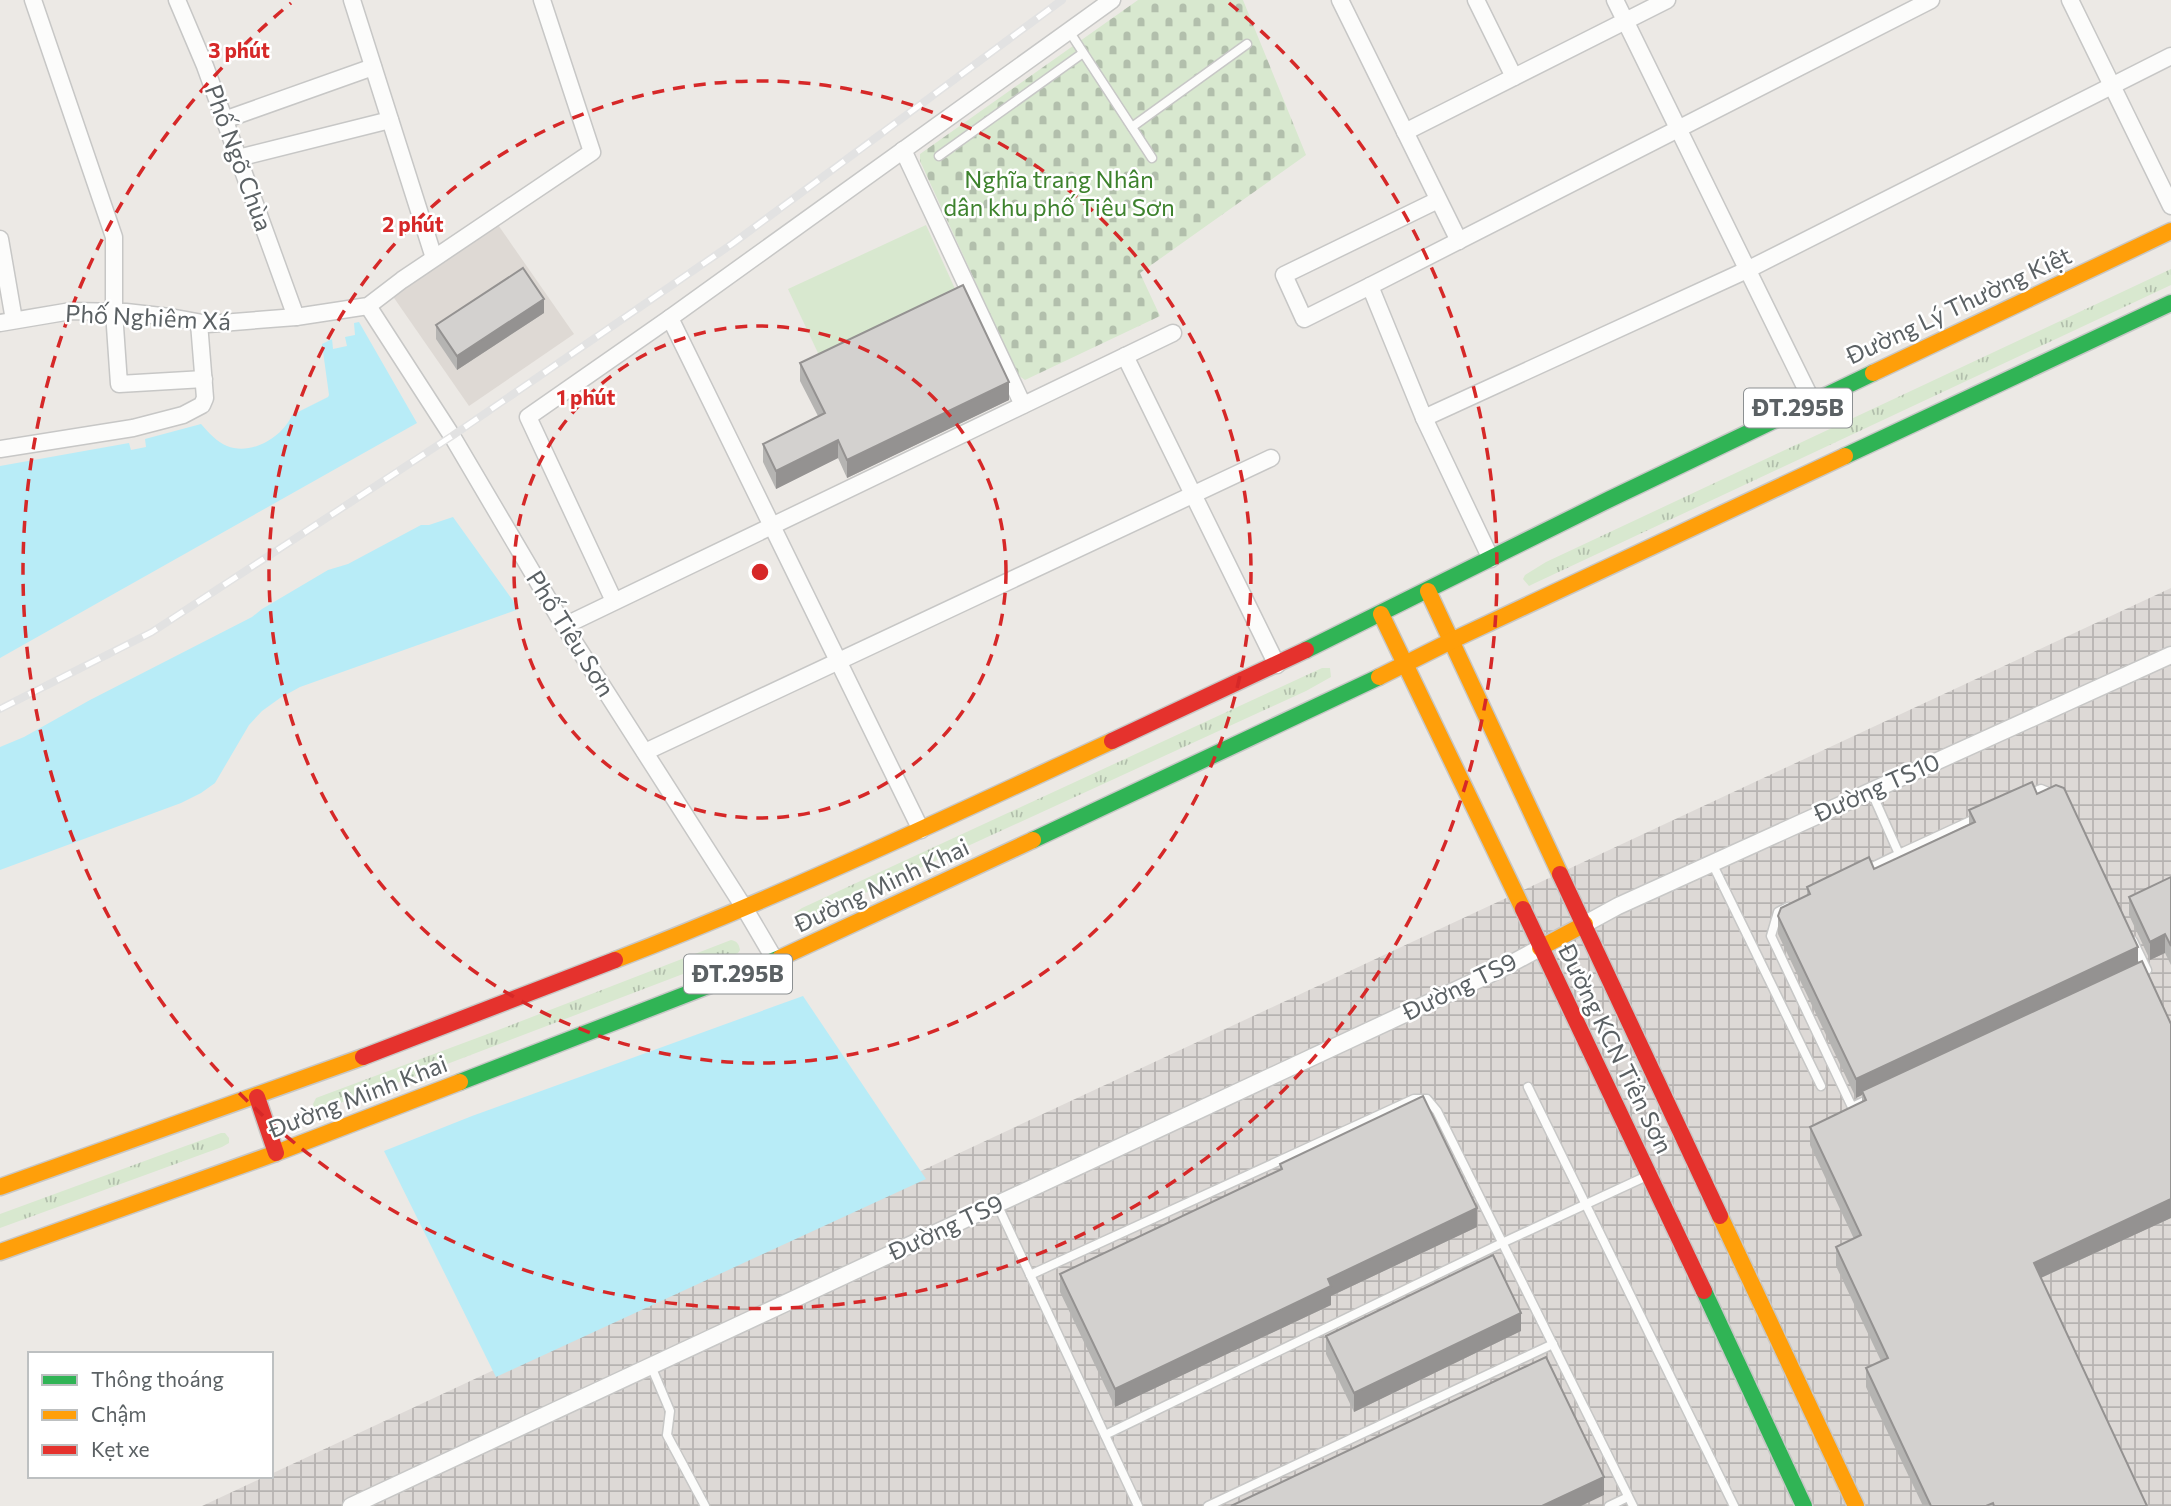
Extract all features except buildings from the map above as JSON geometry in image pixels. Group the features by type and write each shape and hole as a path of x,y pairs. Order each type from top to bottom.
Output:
{"main road":[{"name":"Đường Lý Thường Kiệt","path":"1428,591 1812,401 2171,231"},
{"name":"ĐT.295B","path":"1453,640 2171,303"},
{"name":"Đường KCN Tiên Sơn","path":"1428,591 1856,1506"},
{"name":"Đường Minh Khai","path":"0,1187 257,1097 745,909 1277,665 1428,591"},
{"name":"Đường KCN Tiên Sơn","path":"1381,614 1650,1174 1804,1506"},
{"name":"Đường Minh Khai","path":"0,1252 276,1153 775,960 1405,665 1453,640"},
{"path":"1540,948 1585,924"},
{"path":"257,1097 276,1153"}],"street":[{"path":"33,0 114,237 114,312 119,384 204,379"},
{"name":"Phố Ngõ Chùa","path":"177,0 205,66 296,317"},
{"path":"352,0 434,258"},
{"name":"Phố Nghiêm Xá","path":"7,322 71,311 170,317 208,324 296,317 368,306 402,280 592,152 542,0"},
{"path":"614,601 528,417 1112,0"},
{"path":"1340,0 1459,241"},
{"path":"1476,0 1514,77"},
{"path":"1615,0 1812,401"},
{"path":"1405,132 1667,0"},
{"path":"1438,200 1284,275 1304,319 1931,0"},
{"path":"2070,0 2171,206"},
{"path":"1424,418 1748,269 2171,56"},
{"path":"224,120 373,67"},
{"path":"238,158 390,120"},
{"path":"903,150 1023,405"},
{"path":"0,239 7,322"},
{"path":"1370,286 1424,418 1491,559"},
{"name":"Phố Tiêu Sơn","path":"368,306 452,436 564,626 775,960"},
{"path":"670,318 921,830"},
{"path":"0,449 97,435 183,415 204,402 200,323"},
{"path":"564,626 1173,333"},
{"path":"1125,356 1277,665"},
{"path":"645,752 1271,458"},
{"name":"Đường TS10","path":"1585,924 1618,906 2171,655"},
{"name":"Đường TS9","path":"351,1506 1489,975 1540,948"}],"lane":[{"path":"1069,32 1152,158"},
{"path":"1132,127 1247,44"},
{"path":"939,156 1083,53"},
{"path":"2017,800 2041,789 2060,797"},
{"path":"1871,791 1899,855"},
{"path":"1863,872 1982,816"},
{"path":"1712,863 1821,1086"},
{"path":"1802,901 1778,912 1771,936 1852,1107 1876,1095"},
{"path":"2122,982 2147,970 2130,934"},
{"path":"1528,1087 1734,1506"},
{"path":"1030,1275 1421,1097 1427,1099 1432,1102 1633,1506"},
{"path":"1105,1435 1650,1174"},
{"path":"997,1204 1138,1506"},
{"path":"1208,1506 1553,1344"},
{"path":"651,1366 670,1411 667,1435 705,1506"},
{"path":"1609,1506 1628,1497"}],"shaded area":[{"path":"496,222 574,334 469,406 392,295"},
{"path":"2171,588 2171,1506 202,1506 262,1478 273,1478 273,1473"}],"green space":[{"name":"Nghĩa trang Nhân dân khu phố Tiêu Sơn","path":"1138,0 1243,0 1306,155 1140,273 1160,316 1025,380 1018,375 920,161 920,154"},
{"path":"926,225 961,302 825,368 788,289"},
{"path":"2171,269 2171,285 1529,586 1523,579 1546,562"},
{"path":"1322,668 1330,668 1331,677 1306,691 796,923 795,913 802,908"},
{"path":"731,940 738,944 738,953 379,1090 322,1109 314,1108 316,1098"},
{"path":"225,1133 229,1138 229,1143 222,1147 0,1228 0,1214"}],"water":[{"path":"359,322 417,423 0,658 0,466 129,443 131,450 146,447 145,439 201,424 227,446 256,446 281,431 292,415 328,397 322,344 332,339 333,349 347,346 345,337 355,335 354,323"},
{"path":"453,517 519,609 300,687 262,711 249,725 215,783 201,793 181,803 0,870 0,747 24,737 252,617 328,570 348,564 421,525"},
{"path":"803,996 926,1179 496,1377 384,1151 472,1116"}],"railway":[{"path":"0,709 152,632 452,436 732,244 1062,0"}],"traffic: fast":[{"path":"1845,456 2171,303"},
{"path":"1306,650 1610,499 1873,373"},
{"path":"1033,840 1379,677"},
{"path":"460,1082 780,958"},
{"path":"1704,1291 1804,1506"}],"traffic: slow":[{"path":"1873,373 2171,231"},
{"path":"1379,677 1845,456"},
{"path":"1428,591 1560,874"},
{"path":"1381,614 1523,909"},
{"path":"615,960 803,882 1112,741"},
{"path":"780,958 1033,840"},
{"path":"1540,948 1585,924"},
{"path":"0,1187 363,1057"},
{"path":"0,1252 276,1153 460,1082"},
{"path":"1720,1216 1856,1506"}],"traffic: jam":[{"path":"1112,741 1306,650"},
{"path":"1560,874 1720,1216"},
{"path":"1523,909 1704,1291"},
{"path":"363,1057 615,960"},
{"path":"257,1097 276,1153"}]}
